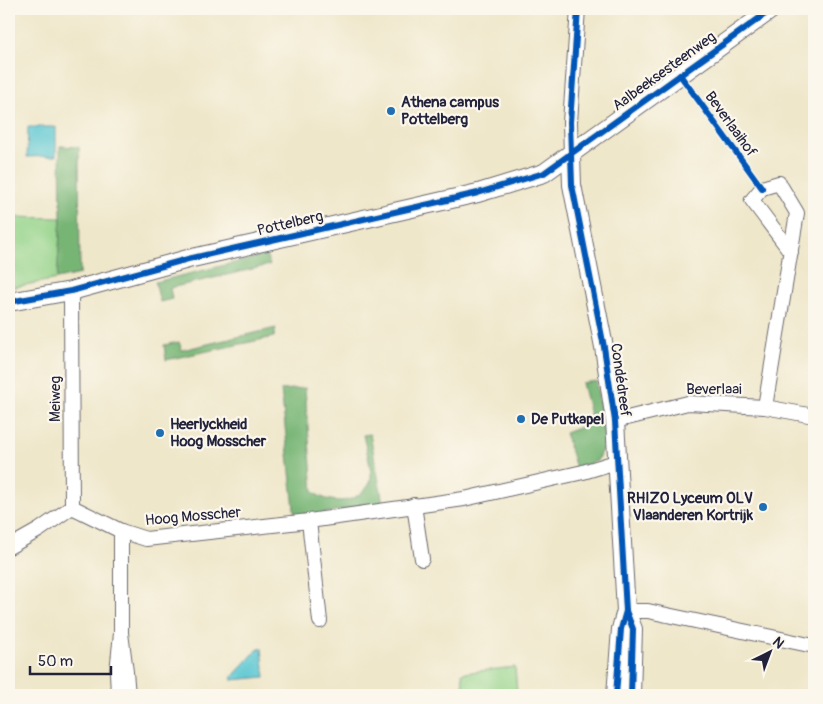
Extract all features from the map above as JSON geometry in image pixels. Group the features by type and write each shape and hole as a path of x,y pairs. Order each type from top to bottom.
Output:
{"main road":[{"name":"Aalbeeksesteenweg","path":"571,155 772,9"},
{"name":"Pottelberg","path":"9,302 71,291 188,259 478,193 544,173 571,155"},
{"name":"Condédreef","path":"571,155 572,185 604,347 615,421 626,611 633,628 631,695"},
{"name":"Condédreef","path":"616,695 621,629 626,611"}],"street":[{"path":"571,155 570,122 578,9"},
{"path":"765,406 791,252 797,213 778,183 762,188 752,200 791,252"},
{"name":"Meiweg","path":"71,291 72,507"},
{"name":"Beverlaai","path":"615,421 688,403 765,406 814,416"},
{"name":"Hoog Mosscher","path":"72,507 121,531 146,539 309,521 464,498 583,472 616,462"},
{"path":"414,505 422,559"},
{"path":"9,547 39,530 72,507"},
{"path":"309,521 320,621"},
{"path":"118,695 121,531"},
{"path":"626,611 648,611 814,646"},
{"path":"120,633 128,695"}],"green space":[{"path":"60,146 79,147 80,274 57,279 61,218"},
{"path":"9,217 61,218 57,279 9,288"},
{"path":"266,255 270,265 170,288 172,299 160,302 155,282"},
{"path":"276,328 274,337 166,360 164,345 179,342 182,350"},
{"path":"596,381 605,442 597,461 576,468 565,433 592,423 582,383"},
{"path":"305,388 313,492 319,496 339,501 358,496 369,485 371,474 363,435 370,434 383,503 295,518 281,390"},
{"path":"515,667 517,692 495,695 464,695 462,673"}],"water":[{"path":"28,127 56,127 56,156 27,157"},
{"path":"262,648 265,677 232,680 232,677 258,649"}],"cycle path":[{"path":"578,9 570,122 572,185 604,347 615,421 626,611 633,629 631,695"},
{"path":"9,302 71,291 188,259 478,193 544,173 772,9"},
{"name":"Beverlaaihof","path":"680,75 762,188"},
{"path":"616,695 621,629 626,611"}],"place":[{"name":"Athena campus Pottelberg","path":"391,111"},
{"name":"De Putkapel","path":"521,419"},
{"name":"Heerlyckheid Hoog Mosscher","path":"160,433"},
{"name":"RHIZO Lyceum OLV Vlaanderen Kortrijk","path":"763,507"}]}
